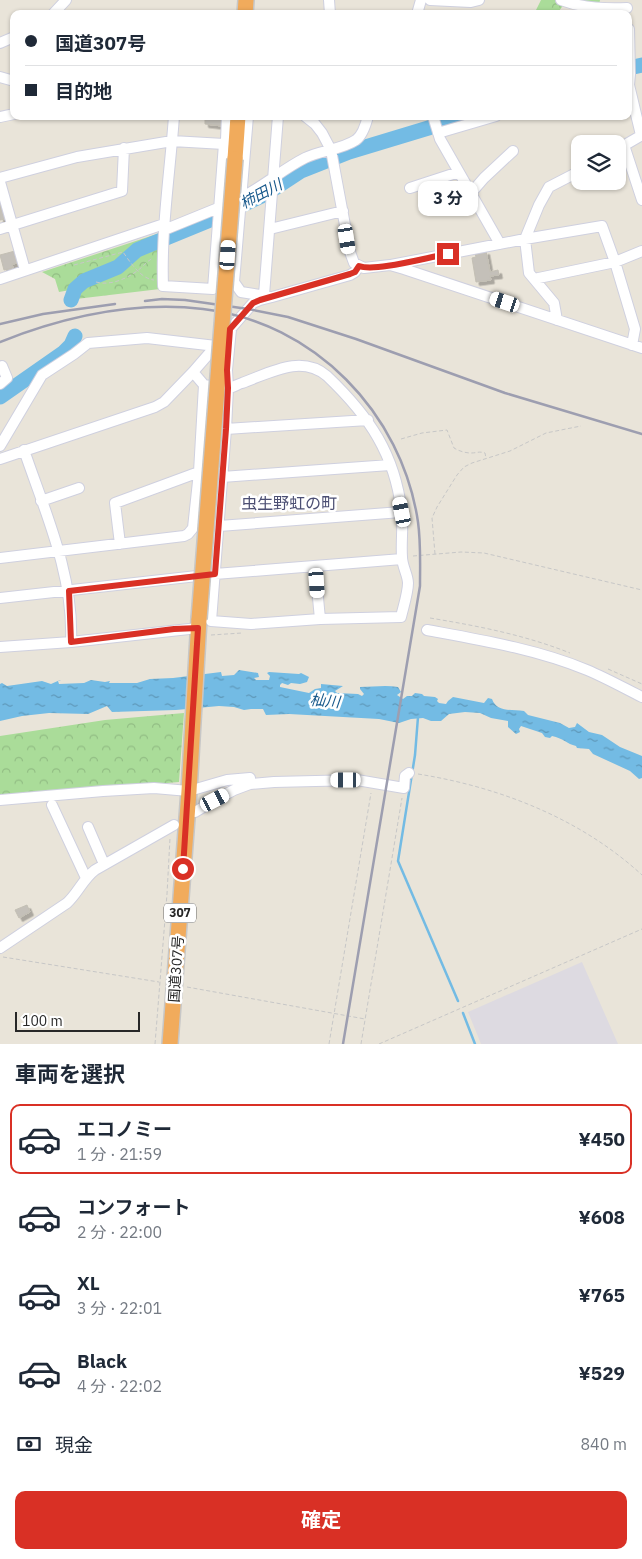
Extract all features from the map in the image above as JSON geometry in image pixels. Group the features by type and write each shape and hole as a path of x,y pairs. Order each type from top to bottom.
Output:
{"highway":[{"name":"国道307号","path":"170,1044 238,120"}],"street":[{"path":"57,10 66,0"},
{"path":"430,0 471,2 479,0"},
{"path":"561,0 604,9 627,7"},
{"path":"626,144 641,135 632,98"},
{"path":"174,120 164,228 163,286 213,289 227,120"},
{"path":"248,120 234,282 241,292 268,296"},
{"path":"268,296 270,229 278,120"},
{"path":"310,120 322,133 332,154 350,252 352,260 359,266 369,268 390,265 602,226 615,262 634,329 637,347 390,265"},
{"path":"0,279 61,258 164,228 241,199 273,181 307,157 332,154 358,138 367,120"},
{"path":"434,120 440,139 500,244"},
{"path":"438,133 482,120"},
{"path":"25,270 0,180 78,157 124,148 172,141 224,144"},
{"path":"0,229 122,191 124,148"},
{"path":"471,193 513,151"},
{"path":"626,160 642,200"},
{"path":"410,188 459,172"},
{"path":"557,320 554,303 529,273 525,239 539,205 549,187 571,176"},
{"path":"270,229 343,211"},
{"path":"534,279 615,262 642,251"},
{"path":"0,459 155,407 164,402 193,372 253,303 268,296 350,274 355,272 359,266"},
{"path":"193,372 204,385 228,388 294,365 309,366 327,376 348,396 368,420 382,444 397,485 402,512 408,583 401,617 320,619 250,624 212,621 226,429 228,388 227,370 230,329"},
{"path":"0,446 42,375 88,343 147,338 216,346"},
{"path":"0,367 2,366 7,378 0,384"},
{"path":"0,558 188,534 193,528 199,472 204,385"},
{"path":"226,429 368,420"},
{"path":"24,450 58,550 69,591 71,642"},
{"path":"222,477 390,465"},
{"path":"120,544 115,503 199,472"},
{"path":"42,501 79,488"},
{"path":"219,526 402,512"},
{"path":"0,598 215,574 406,557"},
{"path":"315,566 320,619"},
{"path":"0,647 71,642 174,629 199,629"},
{"path":"427,630 542,654 587,670 642,698"},
{"path":"195,812 221,796 250,784 356,780 404,788 405,776 413,774"},
{"path":"0,800 189,786 250,778 250,784"},
{"path":"52,805 86,878"},
{"path":"0,948 67,903 73,898 86,878 95,870 172,826"},
{"path":"88,827 104,864"}],"path":[{"path":"61,258 66,263 74,265 123,252 131,263 149,279 162,281"},
{"path":"96,282 102,284 122,280 139,270 149,260 163,254"},
{"path":"435,554 432,518 456,475 464,468 486,458 510,451 546,433 581,426"},
{"path":"401,439 422,433 447,430 454,448 470,453 481,451 485,453 486,458"},
{"path":"406,557 460,552 484,553 642,590"},
{"path":"413,774 446,778 530,805 585,833 615,853 642,875"},
{"path":"329,1044 372,782"},
{"path":"361,1044 404,788"},
{"path":"155,1044 172,826"},
{"path":"379,1044 642,929"},
{"path":"0,956 160,983"},
{"path":"182,986 366,1019"}],"shaded area":[{"path":"582,962 618,1044 481,1044 468,1012"}],"green space":[{"path":"541,0 600,0 599,5 564,4 560,10 536,10"},
{"path":"160,233 160,289 76,299 70,290 59,292 55,279 42,272"},
{"path":"184,713 179,782 0,797 0,736 105,720"}],"water":[{"name":"杣川","path":"239,670 258,673 259,677 254,678 256,680 269,680 270,676 267,673 269,672 301,673 309,677 307,682 300,684 291,683 288,685 282,683 280,687 309,693 321,688 321,684 343,686 335,691 337,693 358,694 362,696 364,694 360,687 388,686 398,687 401,692 397,695 403,699 415,693 435,697 439,703 446,704 453,697 484,703 488,698 492,699 501,708 524,711 528,715 560,723 569,728 575,727 577,723 589,732 602,735 620,747 642,756 642,778 639,779 630,771 593,754 589,749 577,748 559,738 545,737 542,733 521,726 520,732 516,734 508,727 508,721 491,718 480,713 449,714 441,721 431,721 423,718 399,723 379,719 289,714 266,715 263,709 244,710 219,706 176,710 112,712 107,706 88,714 49,713 0,721 0,684 2,683 7,686 42,681 51,684 60,680 58,681 59,684 84,683 91,680 110,681 109,683 137,683 150,679 221,672 222,676 234,675"}],"building":[{"path":"205,120 223,120 222,126 205,124"},
{"path":"0,203 6,219 0,220"},
{"path":"15,251 19,263 12,264 13,268 4,270 0,255"},
{"path":"486,251 490,272 498,270 499,275 490,276 491,280 476,282 472,258 476,257 475,253"},
{"path":"27,905 30,912 19,918 15,910"}],"waterway":[{"name":"柿田川","path":"632,67 642,65"},
{"name":"柿田川","path":"71,300 75,289 84,281 118,267 137,250 210,220 266,194 301,171 349,152 455,120"},
{"name":"柿田川","path":"0,397 63,353 71,345 75,336"},
{"path":"418,717 415,755 398,861 458,1001"},
{"path":"463,1013 475,1044"}],"railway":[{"path":"145,301 162,299 185,300 288,317 356,339 505,393 642,434"},
{"path":"0,324 43,314 115,304"},
{"path":"0,342 74,318 125,309 177,307 203,309 243,317 281,332 316,353 346,379 372,410 393,445 409,482 418,522 420,586 343,1044"}],"district":[{"name":"虫生野虹の町","path":"289,503"}],"route":[{"path":"183,869 198,628 174,629 71,642 69,591 215,574 226,429 230,329 253,303 350,274 355,272 359,266 369,268 448,254"}]}
